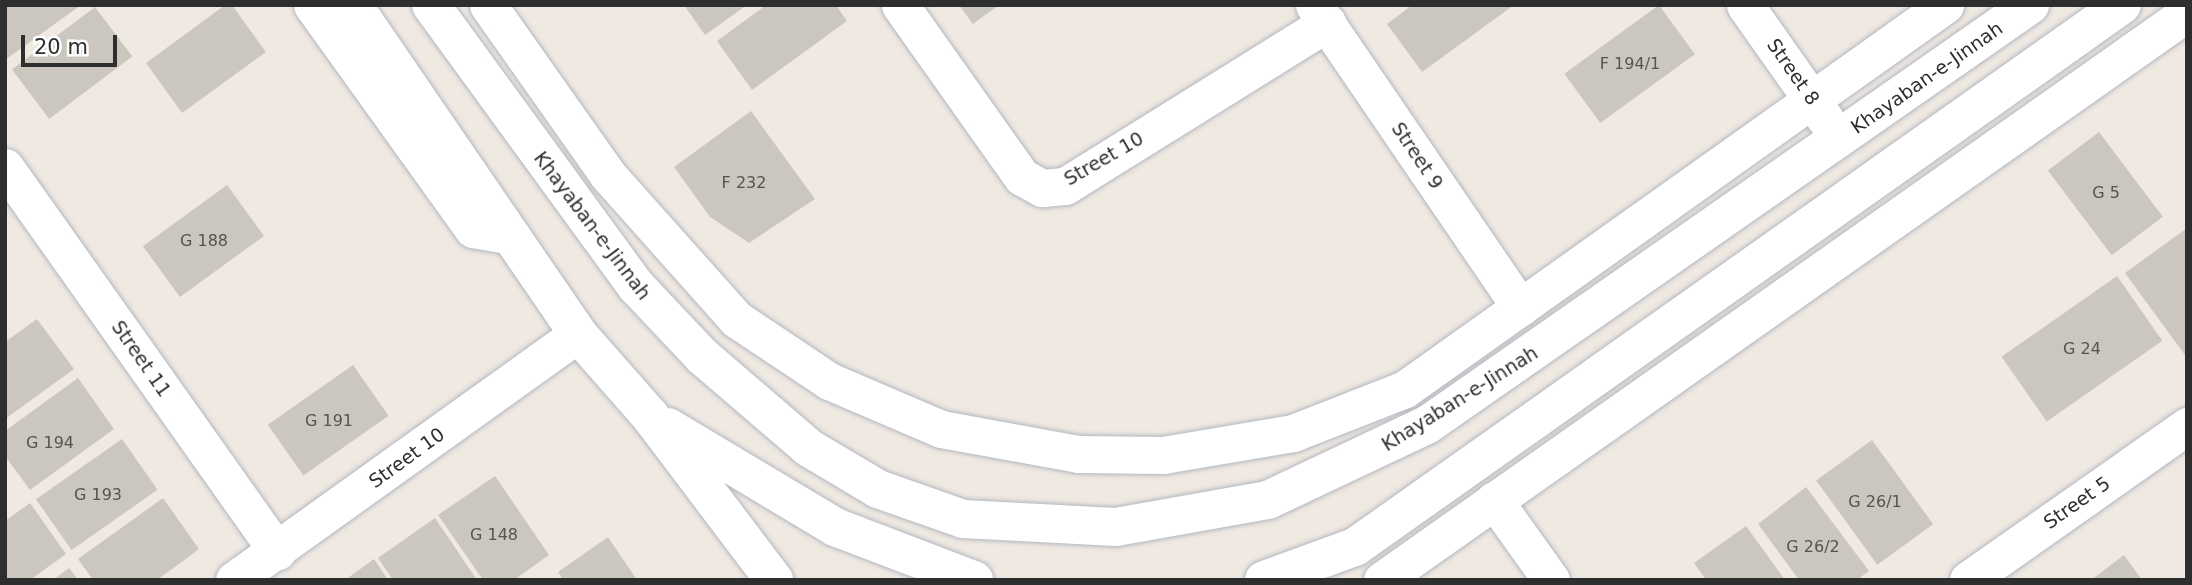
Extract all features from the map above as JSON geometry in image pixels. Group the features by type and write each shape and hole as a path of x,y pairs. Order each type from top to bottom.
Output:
{"main road":[{"path":"353,5 578,334 650,416 774,580"},
{"name":"Khayaban-e-Jinnah","path":"431,5 568,199 668,323 770,418 878,489 963,519 1116,527 1214,513 1280,495 1427,425 2030,5"},
{"path":"1264,580 1355,547 2122,5"},
{"path":"650,416 835,527 974,580"}],"street":[{"path":"312,5 474,229 511,236"},
{"path":"488,5 607,174 736,319 829,381 941,429 1078,454 1163,455 1293,433 1405,388 1945,5"},
{"name":"Street 10","path":"900,5 1021,177 1042,188 1065,186 1321,14"},
{"name":"Street 8","path":"1745,5 1839,140"},
{"path":"1382,580 2187,13"},
{"name":"Street 9","path":"1321,14 1520,307"},
{"name":"Street 11","path":"5,167 277,551"},
{"path":"568,199 607,174"},
{"name":"Street 10","path":"234,580 578,334"},
{"path":"1405,388 1427,425"},
{"name":"Street 5","path":"1968,580 2187,426"},
{"path":"1494,500 1551,580"}],"building":[{"path":"5,5 81,5 5,60"},
{"path":"225,5 232,5 266,52 182,113 146,63"},
{"path":"684,5 747,5 705,35"},
{"path":"766,5 836,5 847,21 752,90 717,41"},
{"path":"959,5 999,5 973,24"},
{"path":"1412,5 1514,5 1422,72 1387,24"},
{"path":"1659,5 1695,54 1600,123 1564,74"},
{"path":"95,7 132,57 49,119 12,70"},
{"path":"751,111 815,199 749,243 710,217 674,167"},
{"path":"2099,132 2163,217 2112,255 2048,171"},
{"path":"227,185 264,236 180,297 143,246"},
{"path":"2187,228 2187,354 2185,355 2125,273"},
{"path":"2117,276 2162,341 2047,422 2001,357"},
{"path":"37,319 74,369 5,419 5,342"},
{"path":"353,365 389,416 303,475 268,425"},
{"path":"78,378 114,429 30,490 5,456 5,431"},
{"path":"122,439 158,490 72,550 36,499"},
{"path":"1872,440 1933,524 1877,565 1816,481"},
{"path":"495,476 549,555 514,580 483,580 438,515"},
{"path":"1806,487 1869,571 1857,580 1799,580 1758,524"},
{"path":"163,498 199,549 157,580 93,580 78,559"},
{"path":"30,503 66,554 30,580 5,580 5,521"},
{"path":"435,518 477,580 393,580 378,558"},
{"path":"1746,526 1785,580 1706,580 1694,563"},
{"path":"608,537 637,580 563,580 558,572"},
{"path":"2124,555 2142,580 2091,580"},
{"path":"374,559 388,580 345,580"},
{"path":"69,568 78,580 53,580"}]}
